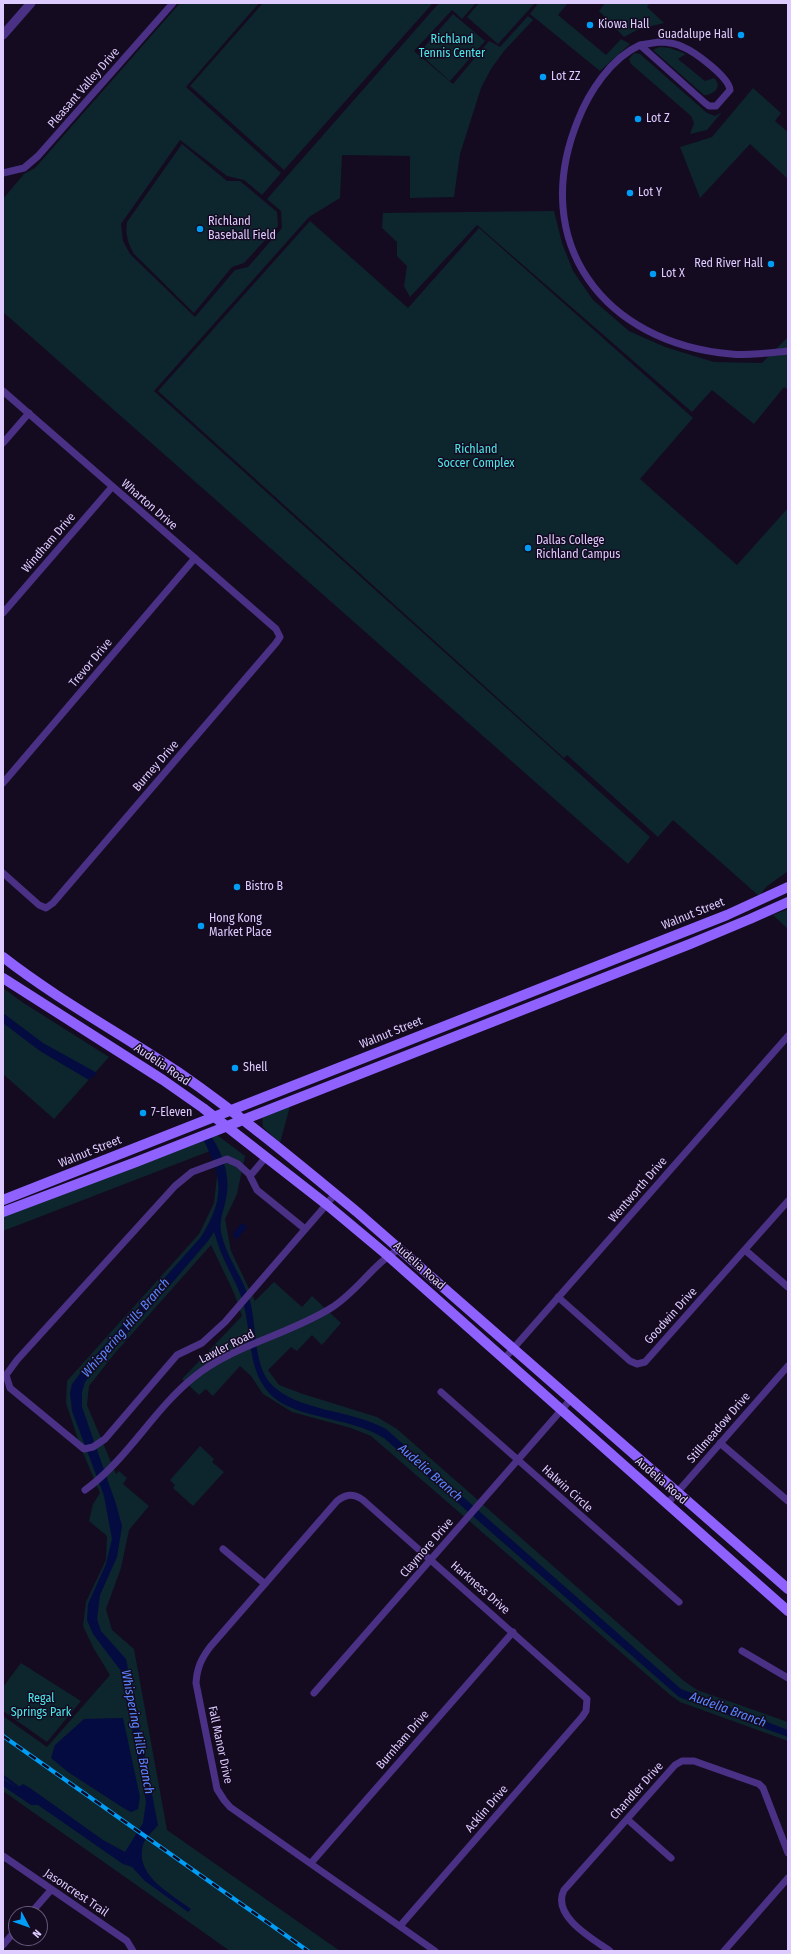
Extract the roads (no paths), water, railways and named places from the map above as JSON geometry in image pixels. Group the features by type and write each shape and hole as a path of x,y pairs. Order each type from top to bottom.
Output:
{"main road":[{"name":"Walnut Street","path":"3,1200 727,915 788,887"},
{"path":"3,1212 129,1165 242,1119 690,944 788,902"},
{"path":"690,944 703,932 727,921 727,915"},
{"name":"Audelia Road","path":"3,957 62,998 177,1072 242,1119 335,1194 399,1249 788,1589"},
{"path":"576,974 580,986"},
{"name":"Audelia Road","path":"3,978 163,1080 215,1117 326,1204 387,1255 788,1611"},
{"path":"53,1010 62,998"},
{"path":"456,1021 460,1034"}],"street":[{"path":"3,35 31,3"},
{"name":"Pleasant Valley Drive","path":"3,173 24,168 38,156 173,3"},
{"path":"640,45 709,106 716,106 729,94 730,86 725,79 690,50 668,42 640,45 622,56 602,78 584,107 572,134 566,160 562,204 570,242 577,260 593,287 613,309 626,319 654,334 690,347 713,352 749,355 788,351"},
{"name":"Wharton Drive","path":"3,390 276,629 280,637"},
{"path":"3,443 29,413"},
{"name":"Windham Drive","path":"3,613 112,487"},
{"name":"Trevor Drive","path":"3,783 195,558"},
{"name":"Burney Drive","path":"3,873 39,905 46,908 53,903 280,637"},
{"name":"Wentworth Drive","path":"504,1359 788,1036"},
{"path":"250,1176 266,1157"},
{"path":"304,1230 257,1190 250,1176 238,1164 228,1159 192,1172 175,1186 17,1360 6,1375 10,1388 79,1446 84,1449 93,1447 103,1440 177,1355 202,1343 236,1309 335,1194"},
{"name":"Goodwin Drive","path":"558,1297 630,1361 637,1364 645,1362 788,1201"},
{"name":"Lawler Road","path":"85,1490 106,1473 180,1388 216,1362 295,1327 332,1308 356,1287 387,1255 399,1249"},
{"path":"746,1250 788,1287"},
{"name":"Stillmeadow Drive","path":"667,1504 788,1366"},
{"name":"Halwin Circle","path":"441,1392 679,1602"},
{"name":"Claymore Drive","path":"314,1693 571,1399"},
{"path":"720,1443 788,1501"},
{"name":"Harkness Drive","path":"352,1495 363,1500 584,1695 587,1704"},
{"name":"Fall Manor Drive","path":"352,1495 344,1496 337,1501 201,1660 197,1672 196,1683 217,1789 224,1800 436,1951"},
{"path":"223,1549 265,1584"},
{"name":"Burnham Drive","path":"311,1863 512,1632"},
{"path":"742,1651 788,1678"},
{"name":"Acklin Drive","path":"400,1926 582,1717 587,1704"},
{"name":"Chandler Drive","path":"610,1951 569,1919 560,1903 564,1890 675,1765 682,1761 689,1760 759,1784 763,1788 788,1853"},
{"path":"627,1818 671,1858"},
{"name":"Jasoncrest Trail","path":"3,1856 127,1941 133,1951"},
{"path":"724,1951 788,1878"},
{"path":"37,1906 51,1890"}],"water":[{"path":"3,1013 43,1043 97,1073 89,1080 40,1051 3,1023"},
{"name":"Audelia Branch","path":"211,1136 219,1150 227,1174 227,1191 221,1219 223,1241 247,1292 252,1311 256,1346 262,1368 272,1385 283,1394 296,1400 357,1418 386,1429 681,1689 788,1730 788,1737 679,1697 384,1438 373,1432 350,1424 303,1412 276,1399 265,1388 258,1376 242,1299 214,1232 172,1283 95,1369 85,1382 82,1392 82,1407 116,1504 122,1526 117,1557 100,1595 97,1619 101,1631 126,1659 158,1825 144,1842 142,1856 144,1866 156,1883 191,1909 188,1912 145,1881 132,1867 123,1864 38,1805 31,1805 3,1786 3,1779 19,1789 23,1784 103,1840 125,1852 143,1823 146,1802 121,1671 93,1634 87,1620 88,1604 106,1564 112,1539 104,1496 72,1411 70,1393 72,1384 85,1367 201,1237 209,1223 214,1211 218,1188 214,1166 210,1153 203,1139"},
{"path":"242,1223 247,1227 237,1239 235,1239 233,1233"},
{"path":"123,1718 140,1797 138,1809 131,1812 68,1772 51,1758 55,1745 84,1719"}],"waterway":[{"name":"Whispering Hills Branch","path":"3,1776 22,1790"}],"railway":[{"path":"3,1736 308,1951"}],"place":[{"name":"Kiowa Hall","path":"590,25"},
{"name":"Guadalupe Hall","path":"741,35"},
{"name":"Lot ZZ","path":"543,77"},
{"name":"Lot Z","path":"638,119"},
{"name":"Lot Y","path":"630,193"},
{"name":"Richland Baseball Field","path":"200,229"},
{"name":"Red River Hall","path":"771,264"},
{"name":"Lot X","path":"653,274"},
{"name":"Dallas College Richland Campus","path":"528,548"},
{"name":"Bistro B","path":"237,887"},
{"name":"Hong Kong Market Place","path":"201,926"},
{"name":"Shell","path":"235,1068"},
{"name":"7-Eleven","path":"143,1113"}],"park label":[{"name":"Richland Tennis Center","path":"452,47"},
{"name":"Richland Soccer Complex","path":"476,457"},
{"name":"Regal Springs Park","path":"41,1706"}]}
